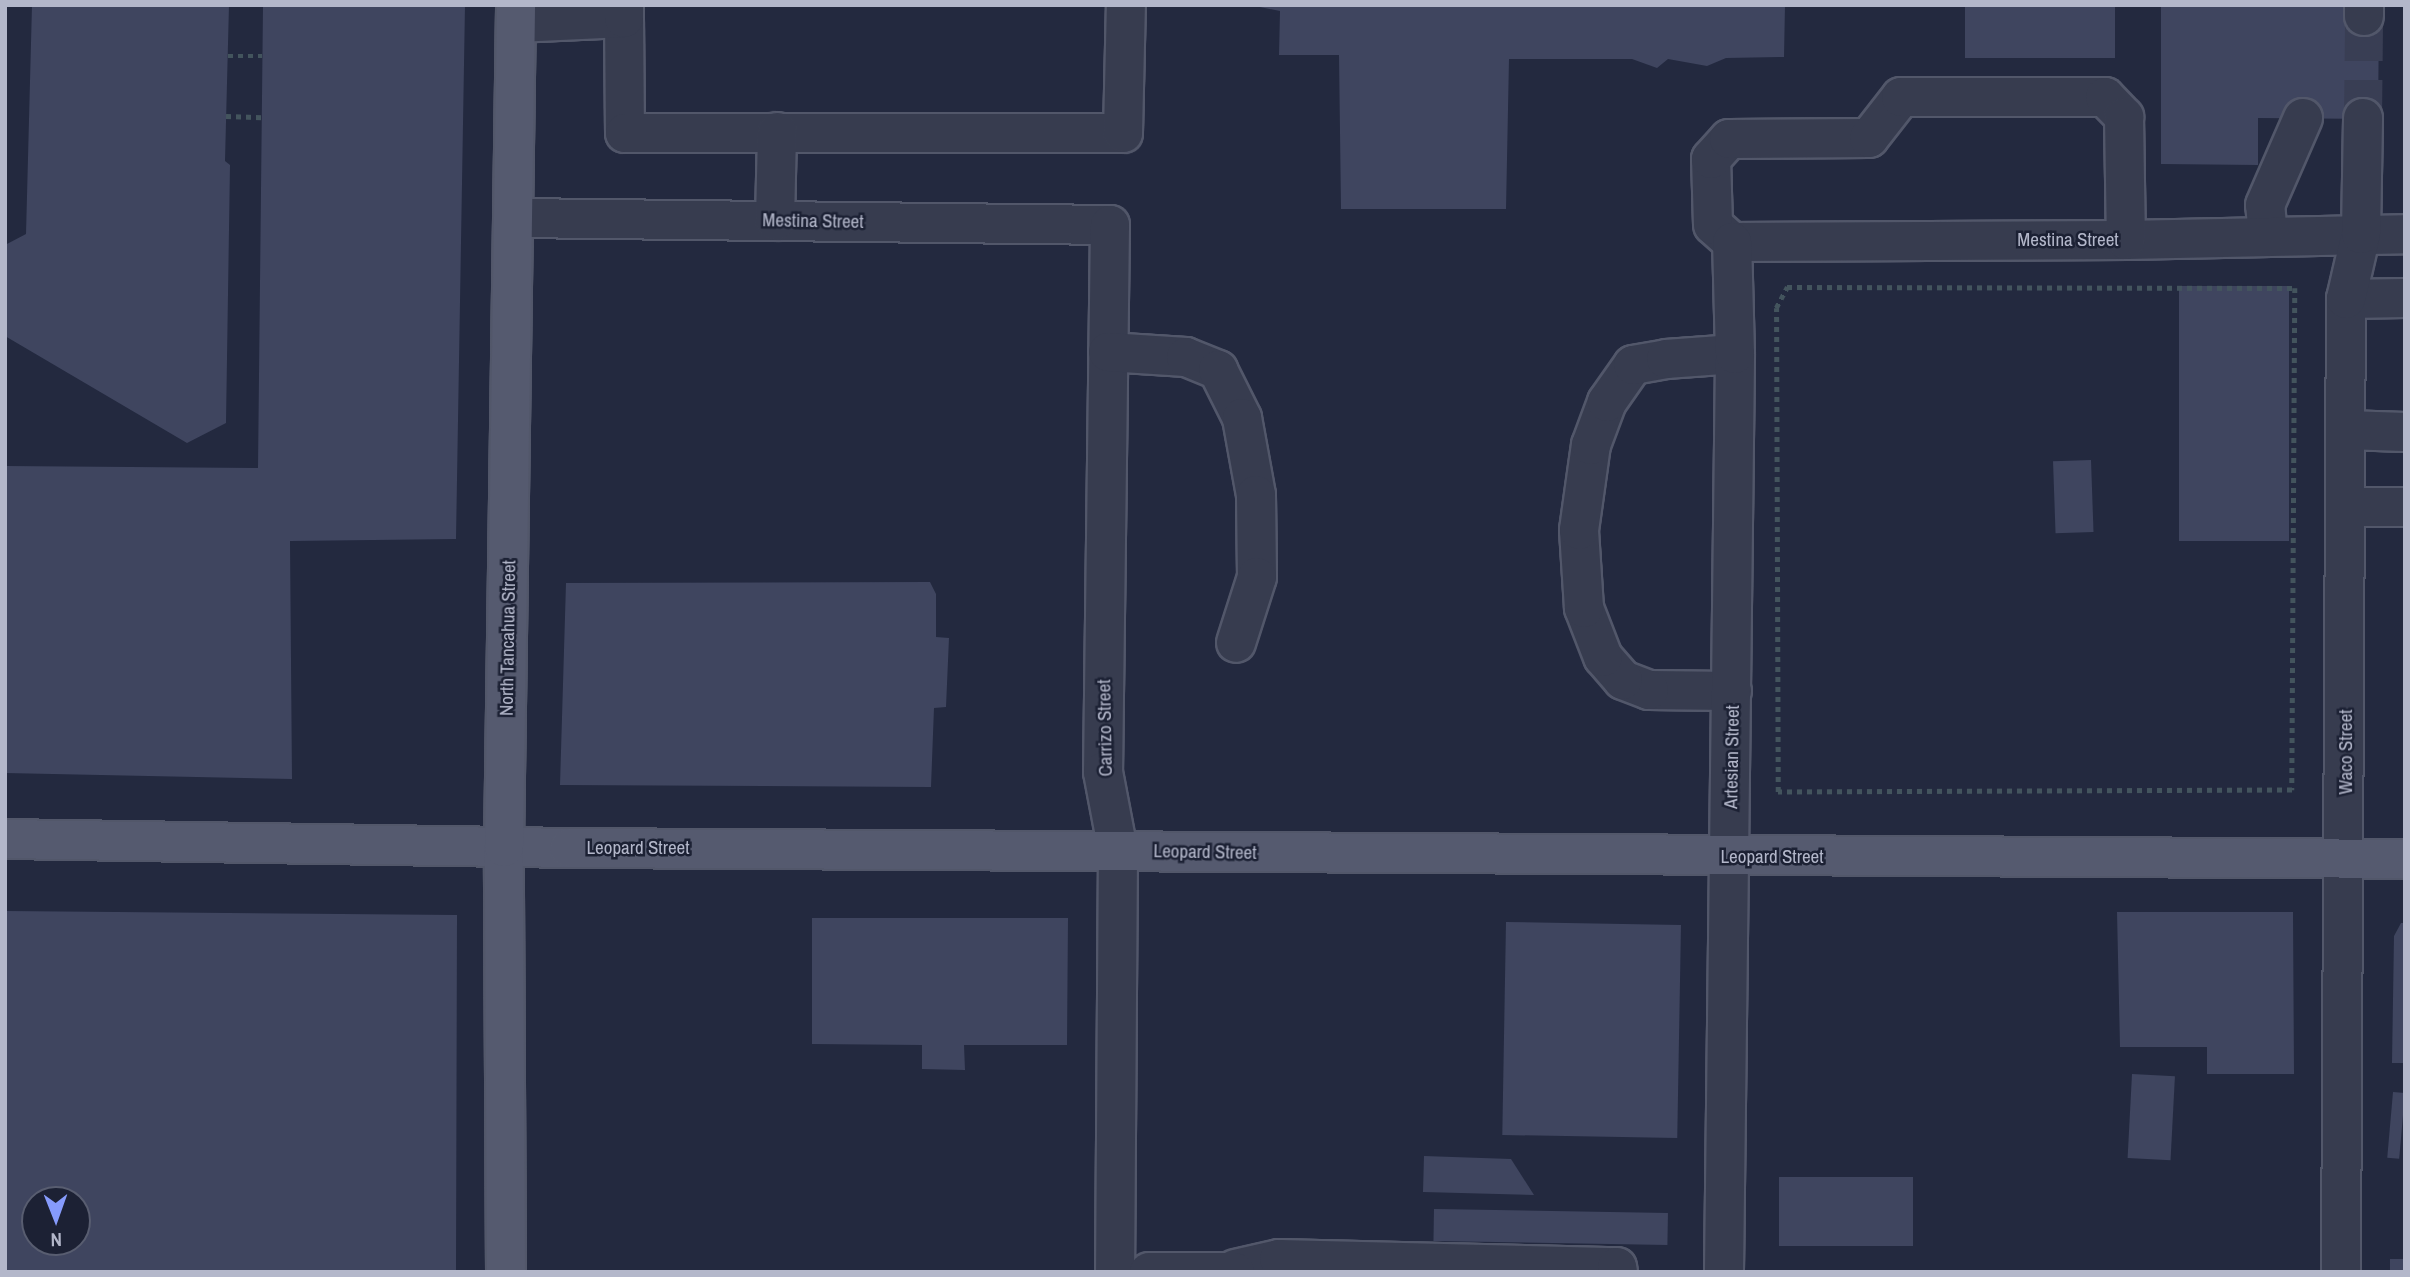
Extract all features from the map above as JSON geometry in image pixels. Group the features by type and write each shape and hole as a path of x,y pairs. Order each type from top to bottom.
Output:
{"main road":[{"name":"North Tancahua Street","path":"506,1272 505,847 516,14"},
{"name":"Leopard Street","path":"5,839 505,847 1731,857 2405,859"}],"street":[{"path":"516,14 624,12 625,132 1123,132 1126,5"},
{"path":"1732,242 1713,225 1712,159 1729,139 1869,138 1901,97 2105,97 2124,117 2126,240"},
{"path":"2268,236 2265,205 2303,118"},
{"name":"Waco Street","path":"2341,1272 2346,299 2361,234 2363,118"},
{"path":"775,221 777,132"},
{"name":"Mestina Street","path":"515,218 1110,225"},
{"name":"Carrizo Street","path":"1110,225 1103,772 1118,851 1115,1272"},
{"name":"Mestina Street","path":"1732,242 2126,240 2405,234"},
{"name":"Artesian Street","path":"1724,1272 1735,354 1732,242"},
{"path":"2346,299 2405,298"},
{"path":"1108,352 1185,357 1217,370 1242,418 1256,495 1257,577 1236,643"},
{"path":"1732,691 1649,690 1623,680 1603,657 1584,607 1579,530 1591,445 1607,402 1633,365 1666,359 1735,354"},
{"path":"2346,430 2405,432"},
{"path":"2346,507 2405,507"},
{"path":"1149,1272 1236,1270 1279,1259 1617,1267 1618,1272"}],"path":[{"path":"228,56 262,56"},
{"path":"226,116 262,117"},
{"path":"1787,287 2295,288 2292,790 1778,792 1776,308 1787,287"}],"building":[{"path":"32,5 229,5 225,161 230,165 226,423 187,443 5,336 5,245 26,234"},
{"path":"263,5 465,5 456,539 290,541 292,779 5,773 5,466 258,468"},
{"path":"1250,5 1785,5 1784,57 1726,58 1707,66 1668,59 1657,68 1632,59 1509,59 1506,209 1341,209 1339,55 1279,55 1280,11"},
{"path":"1965,5 2115,5 2115,58 1965,58"},
{"path":"2161,5 2345,5 2379,16 2378,119 2258,118 2258,165 2161,164"},
{"path":"2179,286 2289,286 2289,541 2179,541"},
{"path":"2091,460 2094,532 2056,533 2053,461"},
{"path":"930,582 936,594 936,637 949,638 946,707 934,708 931,787 560,785 566,583"},
{"path":"5,911 457,915 456,1272 5,1272"},
{"path":"2117,912 2293,912 2294,1074 2207,1074 2207,1047 2120,1047"},
{"path":"812,918 1068,918 1067,1045 964,1045 965,1070 922,1069 922,1045 812,1044"},
{"path":"1506,922 1681,925 1677,1138 1502,1135"},
{"path":"2401,923 2405,923 2405,1063 2392,1063 2394,936"},
{"path":"2132,1074 2175,1076 2171,1160 2128,1158"},
{"path":"2393,1092 2405,1093 2399,1159 2387,1158"},
{"path":"1424,1156 1511,1159 1534,1195 1423,1192"},
{"path":"1779,1177 1913,1177 1913,1246 1779,1246"},
{"path":"1434,1209 1668,1213 1667,1245 1433,1241"},
{"path":"2390,1259 2405,1259 2405,1272 2390,1272"}],"tunnel":[{"path":"2363,118 2364,16"}]}
